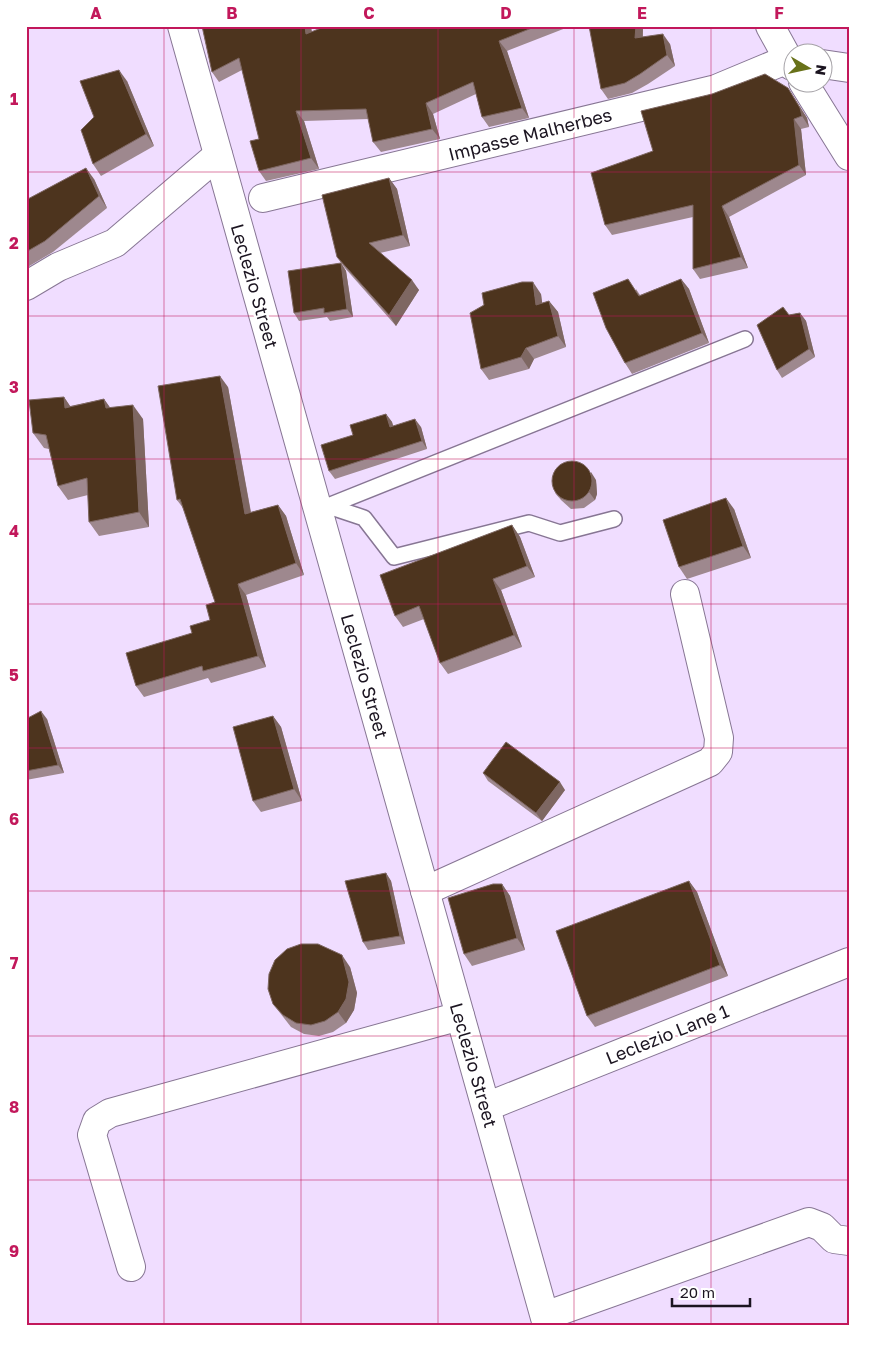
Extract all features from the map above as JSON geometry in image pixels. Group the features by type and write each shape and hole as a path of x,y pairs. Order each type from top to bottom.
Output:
{"street":[{"name":"Leclezio Street","path":"182,26 218,155 323,508 425,891 546,1321"},
{"path":"770,26 782,46"},
{"name":"Impasse Malherbes","path":"263,198 716,89 782,64"},
{"path":"832,65 849,68"},
{"path":"809,92 849,156"},
{"path":"26,286 58,267 115,243 218,155"},
{"path":"425,891 710,762 718,752 719,738 685,594"},
{"name":"Leclezio Lane 1","path":"486,1107 849,962"},
{"path":"131,1267 92,1135 97,1121 110,1113 460,1016"},
{"path":"546,1321 809,1222 822,1227 834,1239 849,1241"}],"lane":[{"path":"323,508 745,339"},
{"path":"323,508 364,518 394,557 529,523 560,533 614,519"}],"building":[{"path":"202,26 305,26 306,34 326,26 537,26 499,41 522,108 482,117 473,82 426,103 432,129 373,142 366,109 296,111 311,158 259,171 250,141 259,139 239,58 212,72"},
{"path":"589,26 636,26 635,38 663,34 667,55 625,83 601,89"},
{"path":"119,70 146,134 93,164 81,130 94,117 80,81"},
{"path":"765,74 782,84 782,92 790,92 800,108 802,116 794,119 799,165 722,206 741,257 693,269 693,205 605,225 591,173 653,151 641,111 712,94"},
{"path":"86,168 99,196 45,241 26,252 26,200"},
{"path":"389,178 403,235 369,243 412,280 389,315 337,257 322,195"},
{"path":"341,263 347,309 324,313 324,308 294,313 288,271"},
{"path":"628,279 639,296 681,279 702,333 625,363 606,328 593,293"},
{"path":"522,282 533,282 536,305 549,301 558,336 526,348 521,357 481,369 470,313 484,305 482,293"},
{"path":"783,307 789,315 800,313 809,349 777,370 757,325"},
{"path":"220,376 245,514 278,505 296,563 238,584 258,656 203,671 202,666 136,686 126,653 192,633 190,626 210,620 206,605 215,602 180,499 177,500 158,386"},
{"path":"64,397 65,408 104,399 106,408 133,405 139,512 89,522 87,478 58,486 46,435 33,433 29,400"},
{"path":"386,414 390,427 415,419 422,441 329,471 321,445 353,435 350,425"},
{"path":"576,461 583,464 589,470 592,481 591,489 583,498 576,501 568,501 561,498 553,489 552,477 555,470 564,462"},
{"path":"726,498 743,546 679,567 663,520"},
{"path":"512,525 527,566 493,579 514,635 440,663 419,606 395,616 380,575"},
{"path":"41,711 58,765 26,771 26,719"},
{"path":"273,716 294,789 253,801 233,727"},
{"path":"506,742 560,782 536,813 483,773"},
{"path":"386,873 400,936 363,942 345,881"},
{"path":"689,881 720,965 587,1016 556,931"},
{"path":"493,884 502,884 517,938 464,954 448,898"},
{"path":"301,944 318,944 342,955 349,982 346,999 338,1012 325,1021 311,1025 296,1023 283,1015 273,1004 268,989 269,974 275,960 287,949"}]}
